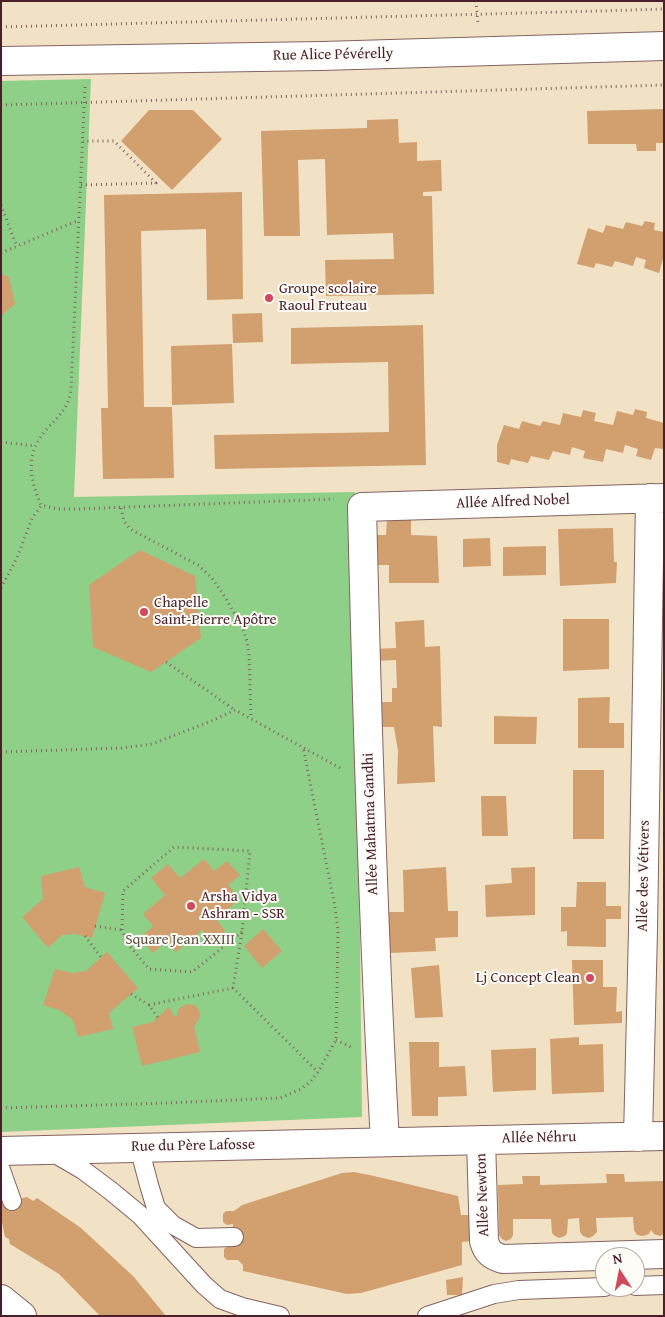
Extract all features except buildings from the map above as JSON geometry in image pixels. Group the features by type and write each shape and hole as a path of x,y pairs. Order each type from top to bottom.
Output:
{"street":[{"name":"Rue Alice Pévérelly","path":"1,62 322,56 664,46"},
{"name":"Allée Alfred Nobel","path":"362,507 657,498"},
{"name":"Allée des Vétivers","path":"651,1136 657,498"},
{"name":"Allée Mahatma Gandhi","path":"362,507 369,784 385,1142"},
{"name":"Allée Néhru","path":"385,1142 651,1136"},
{"name":"Allée Newton","path":"481,1140 484,1241 486,1249 493,1256 503,1259 664,1254"},
{"name":"Rue du Père Lafosse","path":"1,1151 385,1142"},
{"path":"1,1300 22,1316"}],"lane":[{"path":"139,1147 148,1185 156,1208 173,1225 196,1238 234,1236"},
{"path":"47,1149 84,1170 140,1214 220,1299 242,1307 280,1316"},
{"path":"1,1170 12,1201"},
{"path":"645,1286 664,1285"},
{"path":"426,1316 494,1294 519,1290 595,1287"}],"path":[{"path":"1,27 599,12 664,8"},
{"path":"41,505 31,474 32,453 37,440 65,409 70,400 72,390 86,59"},
{"path":"1,105 664,85"},
{"path":"80,185 156,183 114,141 82,141"},
{"path":"1,206 17,247"},
{"path":"1,254 79,220"},
{"path":"1,442 35,446"},
{"path":"41,505 57,509 121,508 341,499 362,507"},
{"path":"1,588 17,558 32,518 41,505"},
{"path":"121,508 124,522 130,529 198,565 212,578 225,596 242,627 247,641 251,719"},
{"path":"166,662 235,710 369,784"},
{"path":"1,752 120,748 152,744 235,710"},
{"path":"1,1108 280,1098 301,1089 311,1081 336,1040 338,932 335,907 303,748"},
{"path":"233,988 242,932 250,851 174,847 123,891 122,930 128,944 149,969 192,972 242,932"},
{"path":"95,926 122,930"},
{"path":"85,936 101,957"},
{"path":"233,988 318,1072"},
{"path":"150,1005 233,988"},
{"path":"132,994 150,1005 158,1018"}],"green space":[{"name":"Square Jean XXIII","path":"91,79 74,497 355,492 362,1117 1,1132 1,81"}],"place":[{"name":"Groupe scolaire Raoul Fruteau","path":"269,298"},
{"name":"Chapelle Saint-Pierre Apôtre","path":"144,612"},
{"name":"Arsha Vidya Ashram - SSR","path":"191,906"},
{"name":"Lj Concept Clean","path":"590,978"}]}
